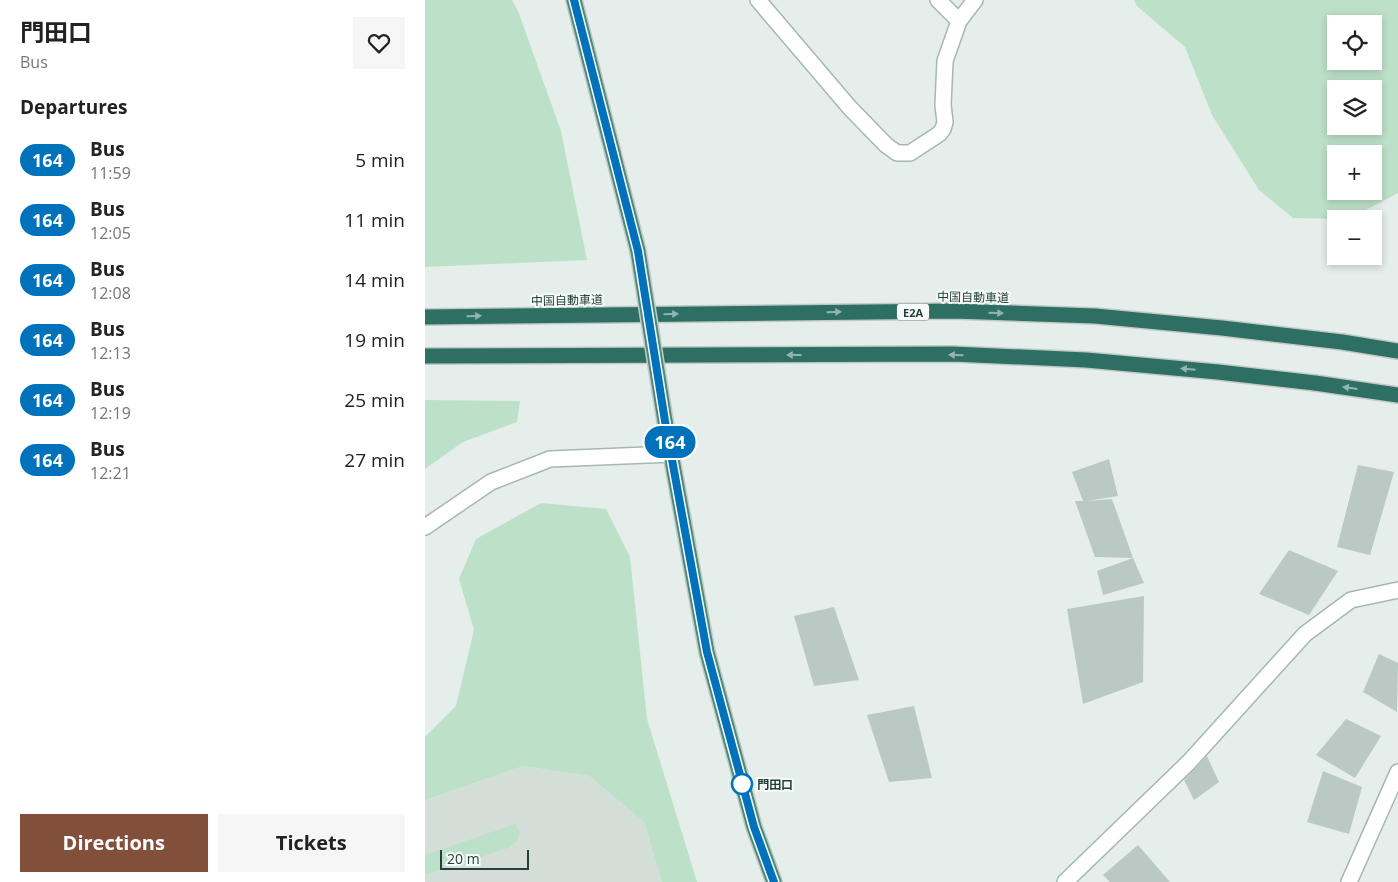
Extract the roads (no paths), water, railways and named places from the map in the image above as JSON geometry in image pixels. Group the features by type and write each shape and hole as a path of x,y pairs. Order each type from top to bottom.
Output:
{"highway":[{"path":"574,0 638,251 665,421 707,652 754,827 774,882"},
{"name":"中国自動車道","path":"425,316 953,311 1086,316 1231,329 1342,342 1398,351"},
{"path":"425,356 962,355 1086,360 1219,372 1315,382 1398,395"}],"street":[{"path":"758,0 850,108 886,145 897,153 909,152 943,130 945,122 943,105 945,61 959,21 975,0"},
{"path":"938,0 959,21"},
{"path":"425,527 491,482 550,459 672,454"},
{"path":"1065,882 1189,762 1305,634 1351,600 1398,590"},
{"path":"1349,882 1398,772"}],"place":[{"name":"門田口","path":"742,784"}]}
